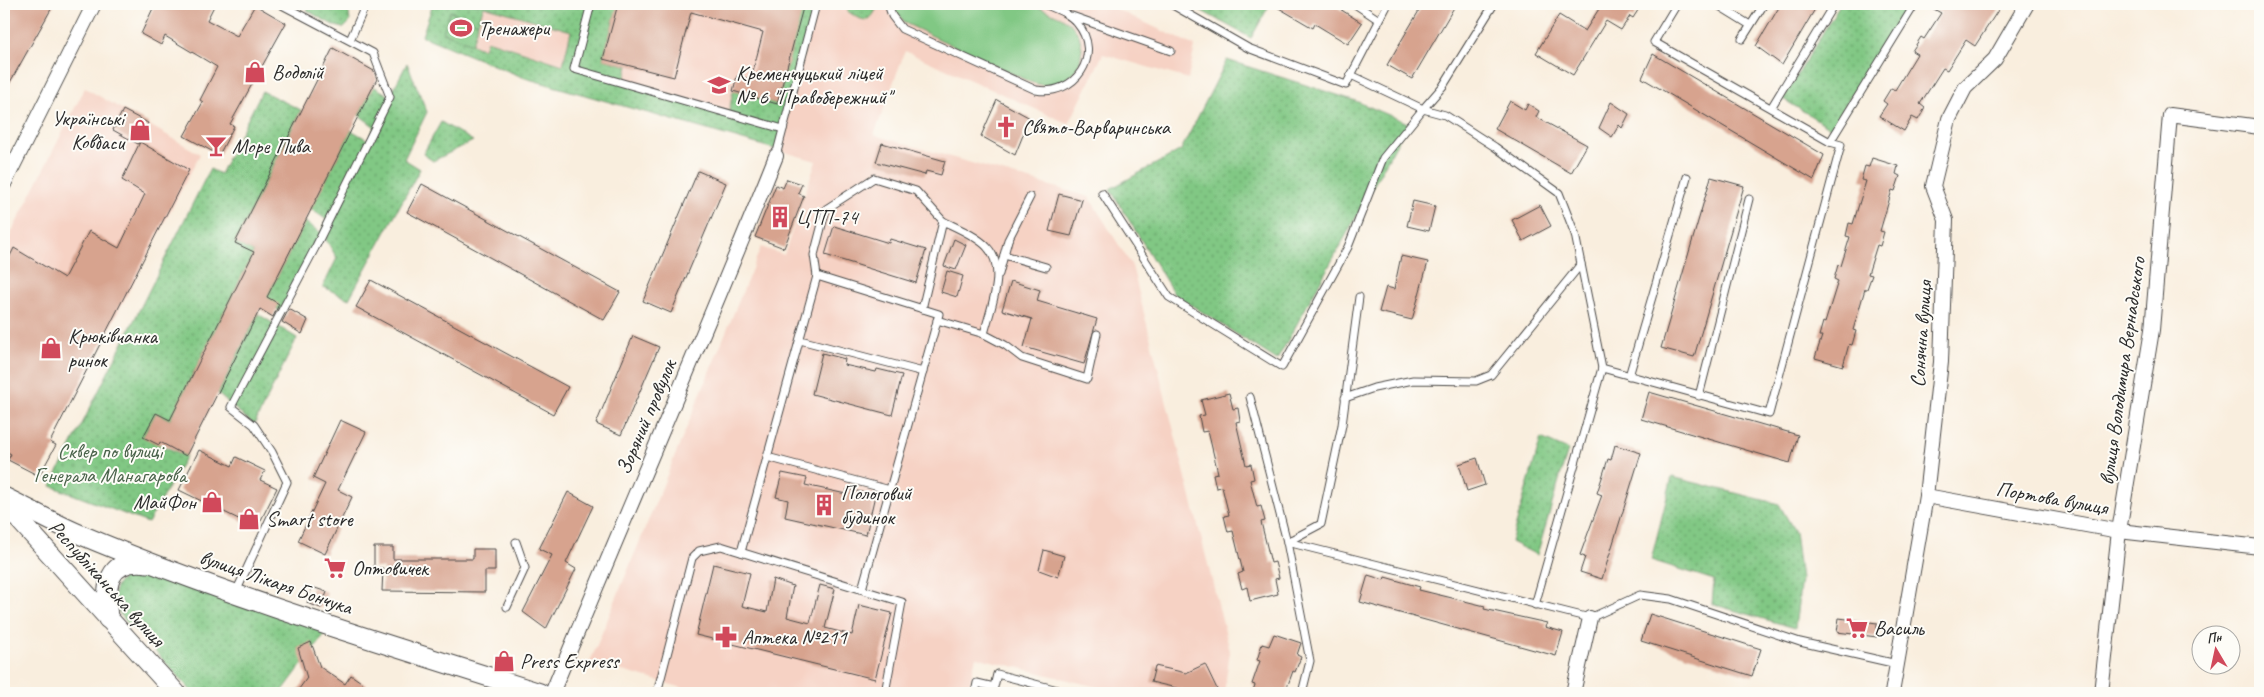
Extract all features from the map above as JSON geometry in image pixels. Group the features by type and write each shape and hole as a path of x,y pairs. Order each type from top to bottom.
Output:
{"street":[{"path":"4,184 94,4"},
{"name":"Сонячна вулиця","path":"1892,693 1926,496 1941,362 1946,220 1933,186 1949,119 1965,88 1995,59 2027,4"},
{"name":"вулиця Володимира Вернадського","path":"2102,693 2119,531 2152,330 2170,115 2260,127"},
{"name":"Зоряний провулок","path":"552,693 641,478 724,285 776,156"},
{"name":"Портова вулиця","path":"1926,496 2119,531 2260,547"},
{"name":"вулиця Лікаря Бончука","path":"4,497 77,533 158,565 362,636 540,693"},
{"name":"Республіканська вулиця","path":"4,503 176,693"},
{"path":"108,619 108,583 115,570 124,564 134,562 158,565"},
{"path":"1573,693 1590,618"}],"lane":[{"path":"236,592 287,482 272,452 254,425 231,408 315,248 390,96 373,53 280,4"},
{"path":"350,40 366,4"},
{"path":"591,4 574,69 784,129"},
{"path":"776,156 816,4"},
{"path":"888,4 892,16 902,29 1036,90 1046,92 1055,91 1074,81 1082,72 1086,61 1088,50 1082,30 1064,13"},
{"path":"1044,4 1171,52"},
{"path":"1171,4 1248,48 1346,86 1388,4"},
{"path":"1354,4 1379,20"},
{"path":"1102,193 1169,297 1282,367 1348,247 1383,158 1443,86 1494,4"},
{"path":"1602,368 1769,414 1841,145 1830,142 1654,42 1677,4"},
{"path":"1716,4 1750,25"},
{"path":"1742,39 1764,4"},
{"path":"1771,108 1834,4"},
{"path":"1830,142 1916,4"},
{"path":"1351,75 1423,109 1445,115 1495,147 1560,193 1575,234 1602,368 1535,605"},
{"path":"1629,376 1687,177"},
{"path":"741,552 817,276 814,255 826,209 874,178 916,191 943,221 988,247 995,264 997,279"},
{"path":"984,334 1008,240 1030,197"},
{"path":"1699,396 1749,199"},
{"path":"922,309 943,221"},
{"path":"1004,255 1046,267"},
{"path":"1345,398 1374,388 1413,380 1476,381 1491,375 1580,264"},
{"path":"817,276 939,314 862,589"},
{"path":"1287,542 1321,524 1345,398 1359,298"},
{"path":"937,320 984,334 1005,345 1022,358 1087,379 1097,334"},
{"path":"800,340 922,372"},
{"path":"1250,397 1287,542 1310,661 1302,693"},
{"path":"767,457 890,490"},
{"path":"507,607 525,568 516,542"},
{"path":"1287,542 1425,575 1590,618 1640,595 1670,599 1800,642 1897,664"},
{"path":"657,693 692,558 700,551 710,547 721,546 902,602 885,693"},
{"path":"975,693 977,683 994,687 997,674 1069,693"}],"shaded area":[{"path":"437,4 1105,4 1195,46 1188,79 1103,54 1069,124 905,51 874,135 1089,197 1132,266 1230,651 1224,693 1121,693 976,657 967,693 701,693 590,662 761,247 784,255 816,161 525,78 426,37"},
{"name":"Крюківчанка ринок","path":"85,88 200,154 41,461 4,440 4,247"}],"green space":[{"path":"306,4 336,4 349,13 350,22 344,28 335,26 308,11"},
{"path":"433,4 618,4 603,59 628,66 624,82 729,112 733,91 777,104 803,5 801,4 816,4 778,150 525,78 422,36","holes":["484,6 571,31 563,65 487,40 484,49 443,32 450,11 478,23"]},
{"path":"850,4 879,4 869,19 863,20 847,11"},
{"path":"894,4 1031,4 1061,17 1071,24 1079,35 1082,48 1080,62 1073,74 1053,85 1041,85 1030,82 905,23 894,9"},
{"path":"1189,4 1270,4 1251,38"},
{"path":"1840,4 1908,4 1831,128 1783,99"},
{"name":"Тренажери","path":"449,11 478,23 472,44 443,32"},
{"path":"1227,60 1353,100 1408,123 1277,360 1174,294 1110,189 1181,150"},
{"path":"407,63 427,112 404,159 420,169 349,299 323,287 337,258 322,233 281,312 265,301 305,222 321,233 327,220 311,209 351,130 368,140 375,127 359,115 373,86 390,96"},
{"name":"Сквер по вулиці Генерала Манагарова","path":"262,91 301,110 235,243 254,252 170,420 156,413 143,437 186,456 148,523 51,486 210,169 220,174"},
{"path":"441,122 473,141 433,161 423,154"},
{"path":"258,314 297,338 254,425 218,394"},
{"path":"1541,438 1568,450 1537,555 1511,542"},
{"path":"1672,477 1779,504 1795,532 1801,579 1795,628 1712,604 1714,580 1651,560"},
{"path":"138,569 151,570 327,631 281,693 193,693 125,620 116,607 114,600 115,589 122,579"}],"building":[{"path":"4,4 54,4 4,93"},
{"path":"155,4 215,4 207,20 237,36 255,5 286,23 230,124 234,126 219,155 184,136 203,102 200,100 217,67 165,36 161,45 141,34"},
{"path":"618,4 748,4 769,10 770,4 804,4 777,104 733,91 737,76 751,79 763,32 691,12 674,77 603,59"},
{"path":"1272,4 1332,4 1362,23 1348,44 1315,24 1313,28"},
{"path":"1423,4 1456,4 1412,79 1387,65"},
{"path":"1602,4 1642,4 1633,18 1630,16 1621,30 1606,21 1573,75 1536,53 1559,15 1585,31"},
{"path":"1781,4 1818,4 1782,65 1756,46"},
{"path":"1925,4 2002,4 1975,46 1966,40 1947,70 1943,68 1920,104 1925,108 1918,120 1912,117 1904,131 1879,116 1887,104 1883,101 1891,88 1895,90 1917,54 1912,51 1921,37 1924,39 1941,13"},
{"path":"333,48 374,71 377,79 267,297 279,304 273,317 260,309 186,456 160,442 159,445 143,437 156,413 170,420 254,252 235,243"},
{"path":"1653,54 1824,155 1814,180 1642,78"},
{"name":"Свято-Варваринська","path":"997,100 1030,118 1015,155 981,136"},
{"path":"1510,101 1525,110 1528,104 1539,111 1536,117 1587,145 1571,173 1495,129"},
{"path":"1611,102 1629,114 1622,128 1619,125 1612,137 1599,128"},
{"path":"123,110 148,123 138,144 113,130"},
{"path":"140,142 189,170 50,442 56,445 39,476 8,460 11,454 4,450 4,268 14,248 64,278 89,231 119,248 145,194 122,180"},
{"path":"882,143 945,161 941,175 926,171 925,175 876,162"},
{"path":"1872,158 1898,166 1896,174 1900,176 1895,191 1892,190 1880,231 1884,232 1880,246 1877,245 1868,274 1872,275 1867,289 1865,289 1853,330 1856,331 1852,345 1849,344 1843,366 1815,358 1822,336 1819,336 1823,322 1825,323 1838,281 1834,279 1838,265 1841,266 1850,237 1846,236 1849,223 1853,224 1866,181 1861,180 1865,166 1869,167"},
{"path":"698,171 726,183 671,313 643,301"},
{"path":"1711,177 1744,186 1694,357 1661,348"},
{"name":"ЦТП-74","path":"787,179 802,184 798,193 804,196 784,248 755,237 776,185 783,188"},
{"path":"422,184 620,292 604,320 407,212"},
{"path":"1059,194 1082,200 1071,236 1049,231"},
{"path":"1413,201 1435,206 1429,231 1407,226"},
{"path":"1540,205 1551,226 1523,241 1512,220"},
{"path":"834,226 889,243 890,239 926,250 916,283 825,255"},
{"path":"954,239 966,245 956,270 944,266"},
{"path":"1401,256 1428,262 1412,320 1379,312 1386,287 1394,289"},
{"path":"947,271 963,276 957,297 941,292"},
{"path":"371,280 568,387 553,414 356,307"},
{"path":"1011,281 1040,290 1037,301 1097,319 1084,364 1024,347 1032,319 1002,310"},
{"path":"289,309 308,320 302,334 282,322"},
{"path":"633,336 659,347 621,435 596,424"},
{"path":"822,353 845,359 844,365 876,372 877,369 902,375 892,415 812,394"},
{"path":"1649,392 1798,435 1790,463 1641,419"},
{"path":"1229,393 1233,409 1238,408 1240,421 1236,422 1246,465 1251,464 1254,479 1250,480 1257,507 1261,506 1265,521 1261,522 1271,563 1275,562 1279,578 1275,579 1278,594 1250,601 1247,587 1242,589 1238,574 1243,572 1233,531 1228,532 1224,516 1229,515 1222,487 1216,488 1213,474 1218,473 1208,431 1202,432 1199,416 1205,415 1201,400"},
{"path":"340,420 366,432 338,490 352,497 325,554 298,541 325,484 313,478"},
{"path":"1615,445 1641,453 1602,579 1580,572 1585,557 1580,555 1602,495 1597,493 1608,459 1611,460"},
{"path":"199,450 232,466 236,457 265,471 260,480 277,488 257,528 179,490"},
{"path":"1477,458 1485,485 1467,491 1459,464"},
{"name":"Пологовий будинок","path":"782,473 807,478 805,485 846,494 847,489 875,495 866,535 785,517 788,500 776,497"},
{"path":"568,492 593,506 566,563 576,569 546,629 523,612 552,555 539,549"},
{"path":"374,547 393,547 393,559 473,559 473,549 495,549 495,571 485,571 485,592 382,591 383,568 374,568"},
{"path":"1044,550 1064,556 1058,577 1039,570"},
{"path":"713,564 750,573 742,606 767,612 773,579 793,586 787,617 810,623 820,585 835,589 825,628 852,635 859,605 892,613 875,679 696,635"},
{"path":"1368,575 1384,580 1385,577 1420,587 1419,590 1485,606 1484,609 1547,623 1545,627 1563,632 1556,656 1360,602"},
{"path":"312,587 327,592 321,608 307,603"},
{"path":"1650,614 1761,649 1752,676 1641,641"},
{"name":"Василь","path":"1839,618 1877,623 1877,637 1837,632"},
{"path":"1274,634 1301,643 1297,655 1301,657 1295,672 1293,671 1285,693 1252,693 1255,685 1252,684 1260,661 1257,660 1262,644 1269,646"},
{"path":"311,642 320,667 345,684 351,675 377,693 296,693 307,678 298,648"},
{"path":"1205,664 1217,689 1209,693 1198,693 1151,682 1155,666 1186,673"}],"place":[{"name":"Тренажери","path":"461,28"},
{"name":"Водолій","path":"255,72"},
{"name":"Кременчуцький ліцей № 6 \"Правобережний\"","path":"719,85"},
{"name":"Свято-Варваринська","path":"1006,127"},
{"name":"Українські Ковбаси","path":"140,130"},
{"name":"Море Пива","path":"216,146"},
{"name":"ЦТП-74","path":"780,217"},
{"name":"Крюківчанка ринок","path":"51,348"},
{"name":"МайФон","path":"212,502"},
{"name":"Пологовий будинок","path":"824,505"},
{"name":"Smart store","path":"249,519"},
{"name":"Оптовичек","path":"335,568"},
{"name":"Василь","path":"1857,628"},
{"name":"Аптека №211","path":"726,637"},
{"name":"Press Express","path":"504,661"}]}
